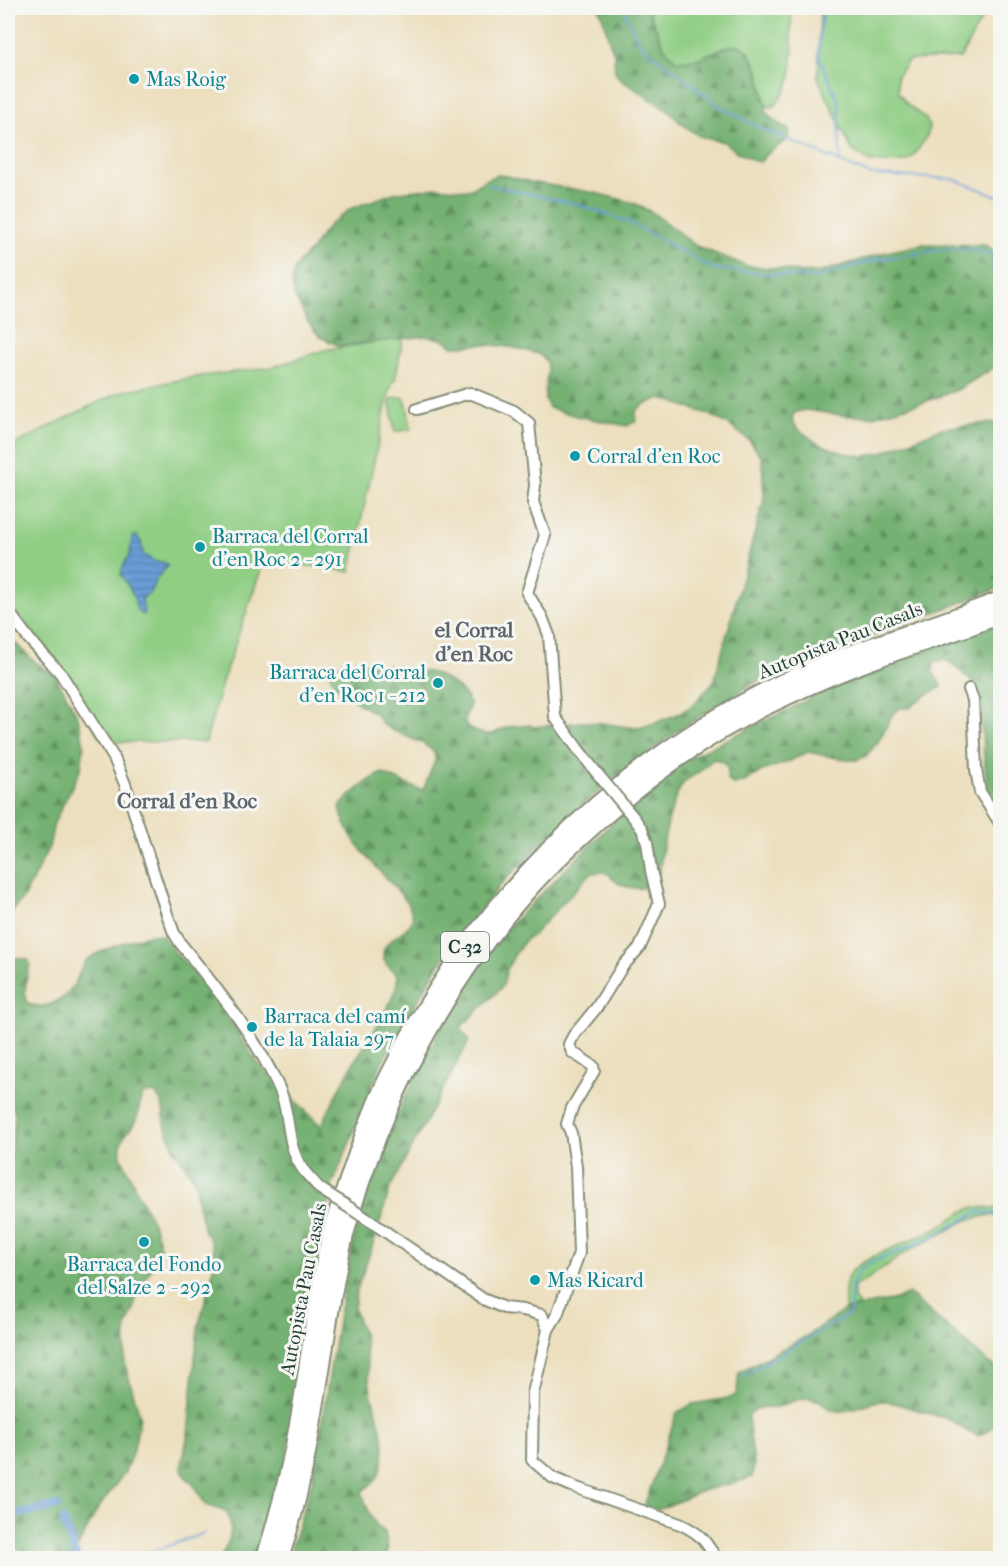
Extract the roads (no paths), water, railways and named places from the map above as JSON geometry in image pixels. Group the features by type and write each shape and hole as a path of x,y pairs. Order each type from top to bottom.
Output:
{"highway":[{"name":"Autopista Pau Casals","path":"265,1558 280,1511 292,1461 323,1270 336,1215 360,1143 386,1081 417,1022 464,948 520,879 576,822 670,747 776,686 820,666 1000,600"},
{"name":"Autopista Pau Casals","path":"280,1558 305,1465 337,1270 367,1165 409,1066 474,958 531,887 580,838 638,788 707,740 777,700 827,678 1000,615"}],"street":[{"path":"417,409 470,393 514,411 529,423 535,485 533,502 545,535 527,593 542,617 549,635 555,717 642,829 647,842 659,904 640,947 622,967 597,1007 569,1044 572,1052 593,1066 594,1071 572,1108 567,1124 571,1133 576,1166 579,1253 557,1315 548,1330 534,1393 532,1460 554,1478 574,1487 695,1531 705,1540 716,1558"},
{"path":"8,611 29,639 61,674 114,758 125,784 174,933 232,1008 278,1086 283,1098 292,1145 299,1164 319,1188 483,1299 504,1308 542,1315 548,1330"},
{"path":"969,689 973,700 976,771 980,792 1000,823"}],"water":[{"path":"137,536 141,542 143,554 155,562 168,565 159,575 150,592 142,598 144,615 139,613 131,591 121,574 130,554 132,537"}],"waterway":[{"path":"623,8 639,43 718,105 756,126 871,175 953,179 1000,197"},
{"path":"823,8 818,54 839,103 840,162"},
{"path":"489,185 576,204 631,223 714,269 815,278 875,260 939,250 974,249 991,255 1000,300"},
{"path":"741,1377 850,1314 852,1284 859,1271 870,1263 931,1238 978,1212 1000,1215"},
{"path":"8,1512 25,1513 57,1506"},
{"path":"63,1520 77,1558"},
{"path":"133,1558 205,1533"}],"place":[{"name":"Mas Roig","path":"134,79"},
{"name":"Corral d'en Roc","path":"575,456"},
{"name":"Barraca del Corral d’en Roc 2 - 291","path":"200,547"},
{"name":"Barraca del Corral d’en Roc 1 - 212","path":"438,683"},
{"name":"Barraca del camí de la Talaia 297","path":"252,1027"},
{"name":"Barraca del Fondo del Salze 2 - 292","path":"144,1242"},
{"name":"Mas Ricard","path":"535,1280"}],"district":[{"name":"el Corral d'en Roc","path":"474,642"},
{"name":"Corral d'en Roc","path":"187,801"}]}
